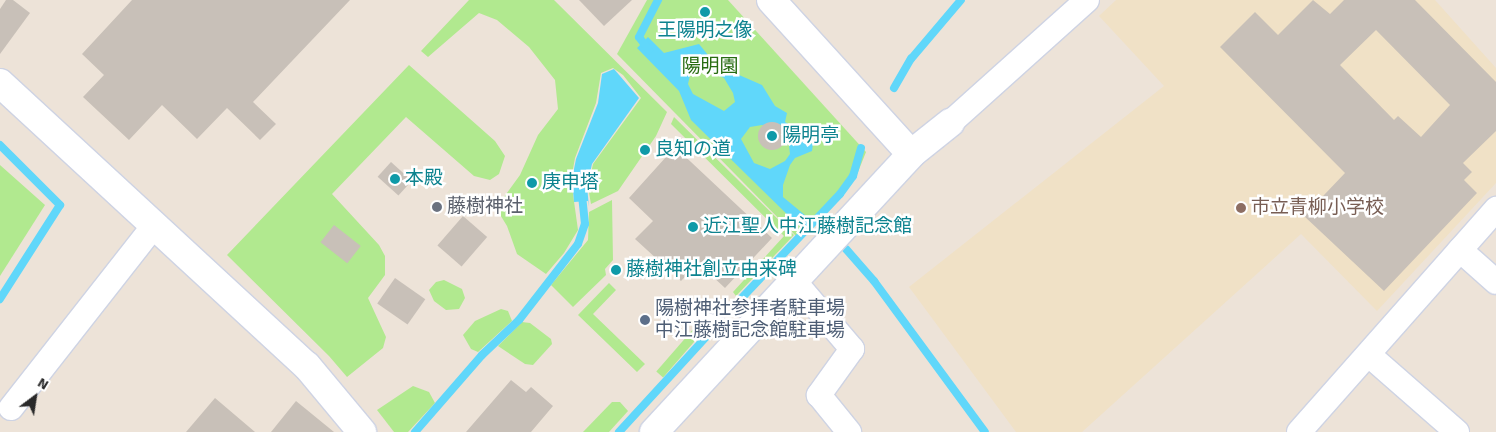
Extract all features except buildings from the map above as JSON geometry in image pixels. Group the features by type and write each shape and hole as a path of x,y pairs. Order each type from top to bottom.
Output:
{"street":[{"path":"771,0 911,154"},
{"path":"654,432 795,282 911,154 950,123 1087,0"},
{"path":"0,83 153,227 307,366 362,432"},
{"path":"1299,432 1496,209"},
{"path":"11,408 153,227"},
{"path":"1460,250 1496,282"},
{"path":"795,282 852,349 819,394 849,432"},
{"path":"1369,355 1456,432"}],"lane":[{"path":"673,317 693,313 747,332"}],"shaded area":[{"name":"市立青柳小学校","path":"1116,0 1435,0 1496,68 1496,183 1377,311 1301,234 1082,432 1016,432 909,287 1164,86 1099,16"}],"green space":[{"path":"469,0 554,0 667,112 656,136 618,191 591,204 588,187 593,164 641,98 623,75 613,68 601,73 596,103 575,158 571,180 578,230 564,253 546,274 517,254 507,226 496,208 520,175 538,135 558,109 555,80 529,47 497,20 479,13 428,57 421,51"},
{"name":"陽明園","path":"647,0 728,0 866,152 856,177 842,197 800,240 617,54"},
{"path":"409,65 495,141 505,156 499,174 490,180 474,176 406,117 332,194 379,245 385,256 385,275 368,298 386,337 383,348 347,377 329,356 227,255"},
{"path":"674,117 794,235 736,296 733,292 784,236 671,124"},
{"path":"0,165 45,205 0,276"},
{"path":"612,200 613,260 605,269 606,275 573,307 551,285 588,240 589,212"},
{"path":"444,280 462,289 465,298 459,309 446,310 434,301 429,290 436,282"},
{"path":"609,283 616,290 593,314 645,364 637,372 578,315"},
{"path":"501,309 508,311 512,321 478,352 471,349 463,335 475,321"},
{"path":"522,322 530,323 551,339 552,344 533,365 525,364 498,346"},
{"path":"695,327 702,333 663,377 656,372"},
{"path":"413,386 429,392 435,403 408,432 394,432 377,410"},
{"path":"612,402 620,402 628,411 609,432 583,432"}],"water":[{"path":"648,37 664,53 699,44 708,55 721,58 730,71 762,85 775,106 787,113 785,122 795,128 800,139 813,144 812,151 795,158 790,165 783,185 783,197 806,216 798,225 691,120 679,91 637,48","holes":["705,69 724,78 733,93 735,102 724,111 693,94 688,84 691,71","762,125 785,135 789,145 790,154 785,161 770,169 754,163 741,139 750,127"]},
{"path":"614,69 639,98 592,164 587,186 589,207 588,201 574,202 572,179 576,159 598,103 602,74"}],"waterway":[{"path":"649,50 639,37 658,0"},
{"path":"894,88 911,59 961,0"},
{"path":"0,145 60,205 0,299"},
{"path":"736,304 840,194 853,176 861,148"},
{"path":"415,432 482,355 519,320 578,244 585,224 582,195"},
{"path":"795,213 807,225"},
{"path":"846,249 874,281 985,432"},
{"path":"619,432 707,336"}],"place":[{"name":"王陽明之像","path":"705,12"},
{"name":"陽明亭","path":"772,136"},
{"name":"良知の道","path":"645,150"},
{"name":"本殿","path":"395,179"},
{"name":"庚申塔","path":"532,183"},
{"name":"藤樹神社","path":"437,207"},
{"name":"市立青柳小学校","path":"1241,208"},
{"name":"近江聖人中江藤樹記念館","path":"693,227"},
{"name":"藤樹神社創立由来碑","path":"616,270"},
{"name":"陽樹神社参拝者駐車場 中江藤樹記念館駐車場","path":"645,320"}]}
